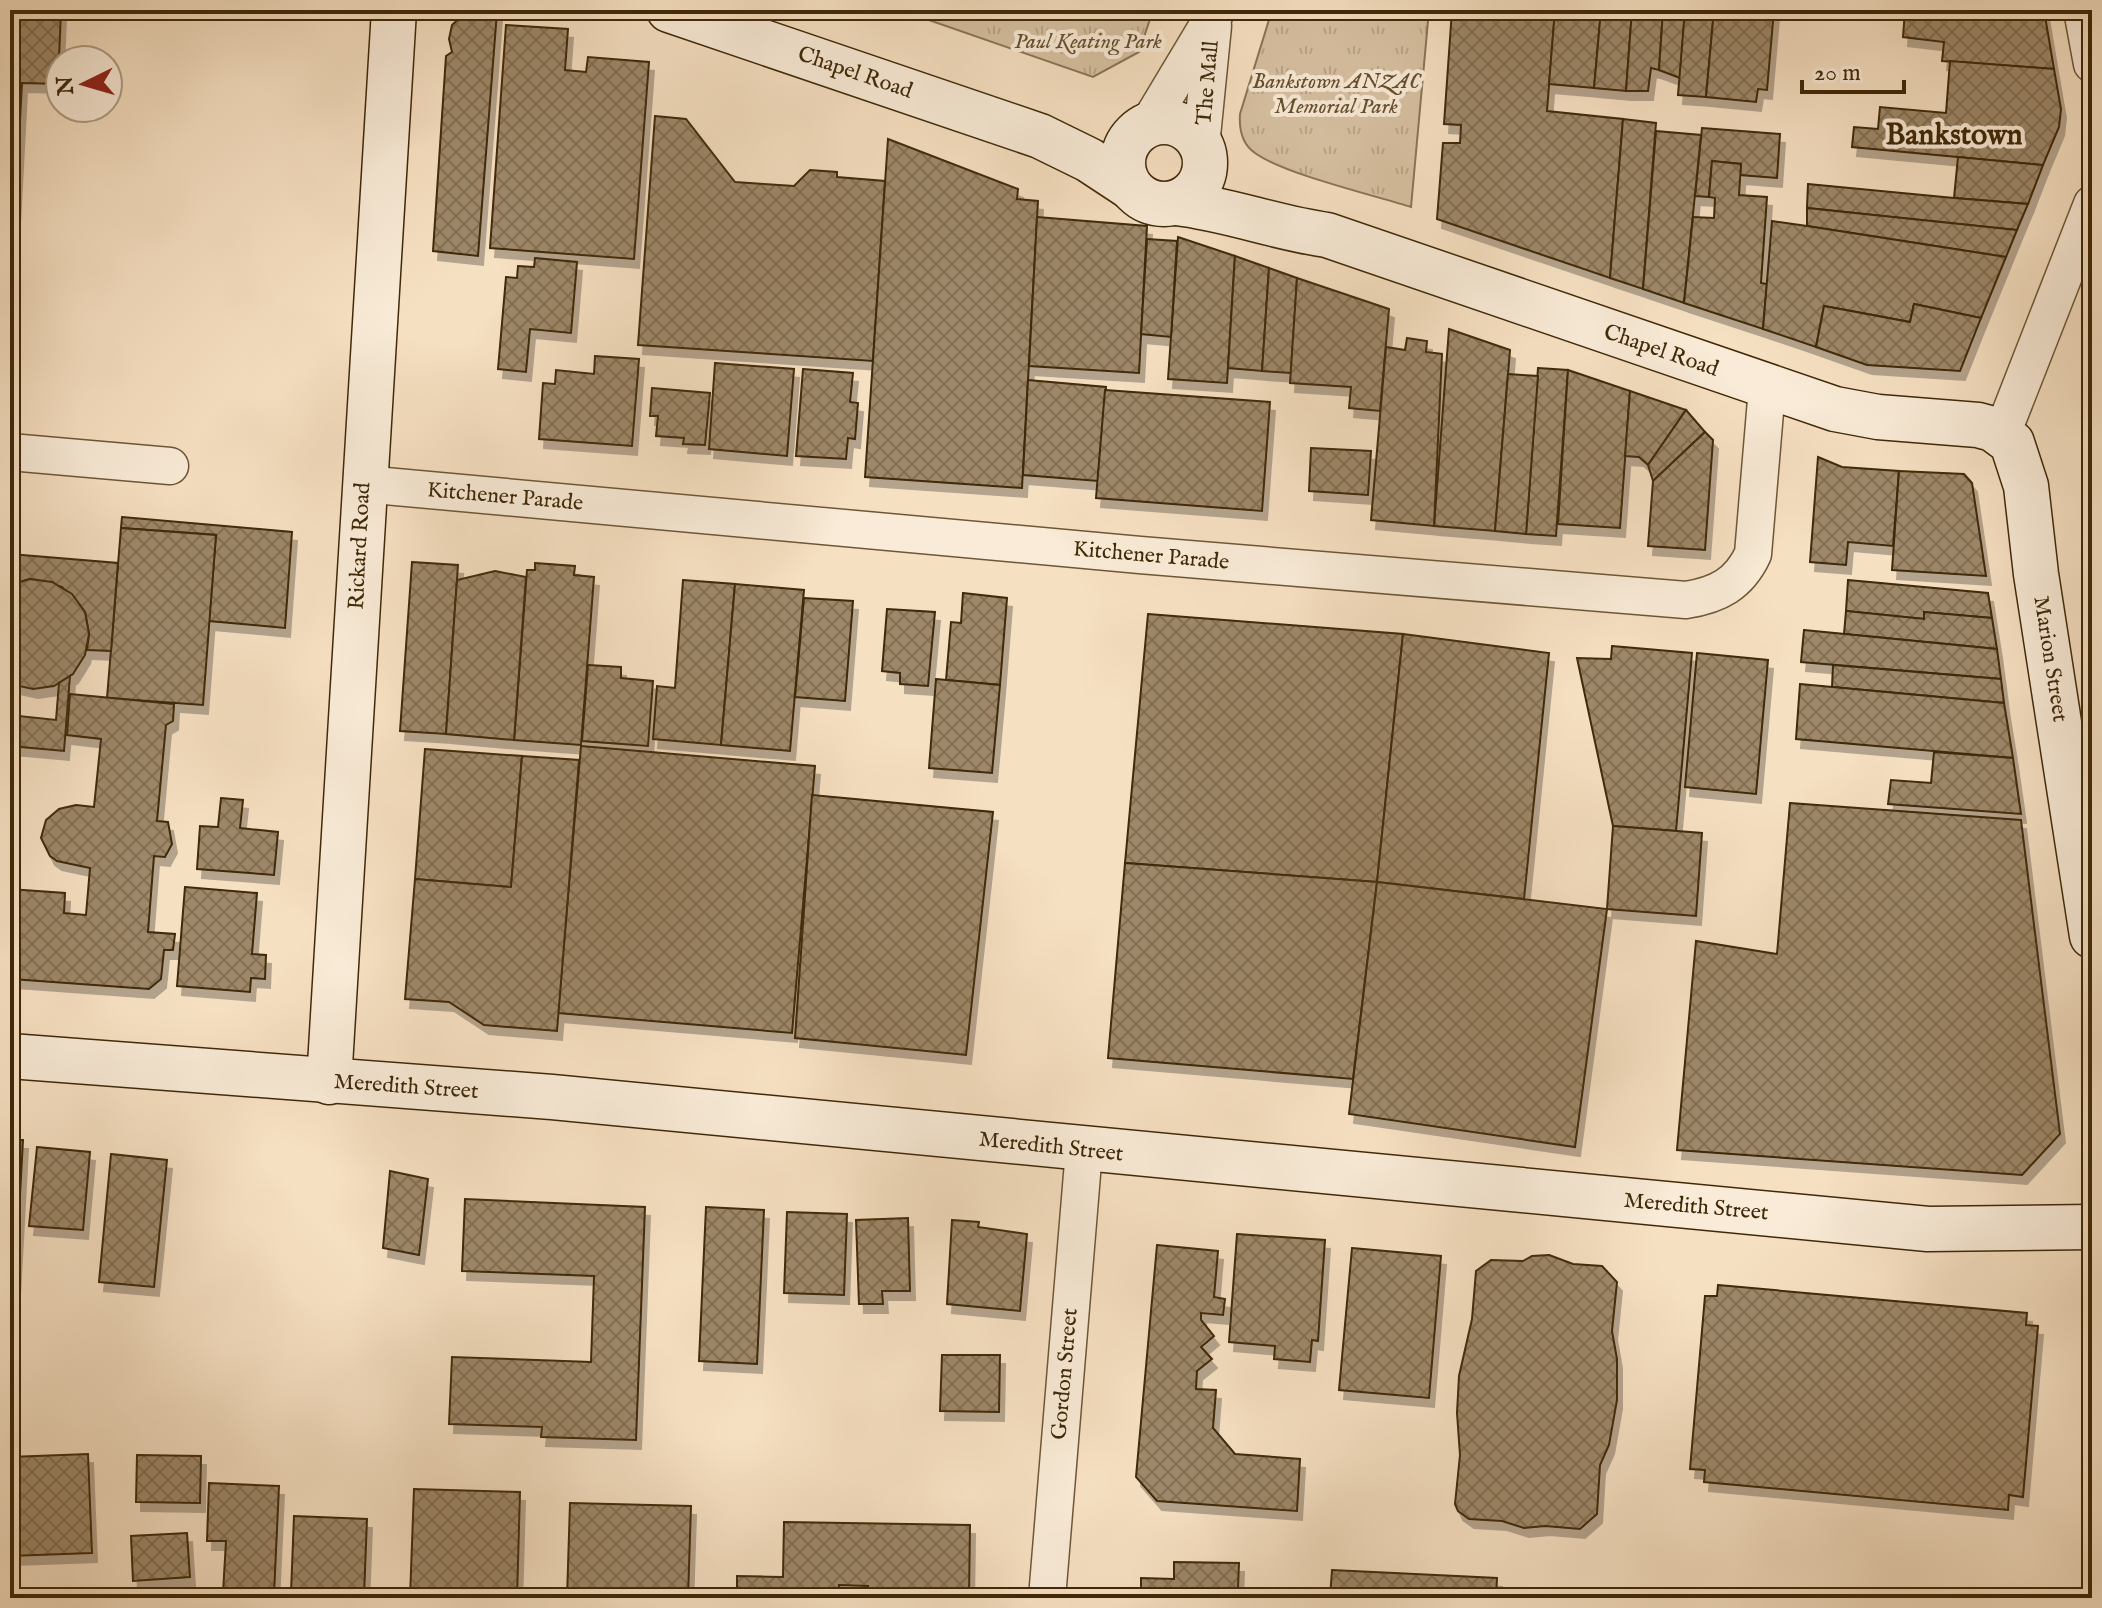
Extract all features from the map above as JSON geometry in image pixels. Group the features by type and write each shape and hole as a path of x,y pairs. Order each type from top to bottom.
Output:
{"main road":[{"name":"Rickard Road","path":"329,1082 394,10"},
{"name":"Chapel Road","path":"669,10 1040,136 1089,160 1130,187"},
{"path":"1163,122 1178,125 1192,133 1202,150 1204,171 1197,188 1176,203 1150,202 1130,187 1123,172 1123,155 1130,140 1144,127 1163,122"},
{"name":"Chapel Road","path":"1040,136 1093,138 1144,127"},
{"name":"Chapel Road","path":"1202,150 1247,187 1285,203 1327,235"},
{"name":"Chapel Road","path":"1176,203 1224,210 1285,229 1327,235 1767,388 1855,414 1978,425 2002,434"},
{"name":"Marion Street","path":"2002,434 2019,458 2026,486 2092,936"},
{"name":"Meredith Street","path":"10,1056 552,1097 1928,1229 2092,1227"}],"street":[{"path":"2082,10 2092,64"},
{"name":"The Mall","path":"1144,127 1215,15"},
{"name":"The Mall","path":"1202,150 1215,15"},
{"path":"2002,434 2092,204"},
{"name":"Kitchener Parade","path":"363,484 1140,555 1686,600 1722,591 1744,572 1753,554 1767,388"},
{"path":"10,452 170,466"},
{"name":"Gordon Street","path":"1047,1598 1084,1150"}],"green space":[{"name":"Paul Keating Park","path":"900,10 1153,10 1139,52 1093,77"},
{"name":"Bankstown ANZAC Memorial Park","path":"1272,10 1429,10 1411,207 1286,169 1255,153 1247,145 1241,130 1240,114"}],"building":[{"path":"10,10 61,10 60,44 44,44 44,84 22,83 13,253"},
{"path":"1452,10 1555,10 1547,111 1623,119 1610,278 1437,219 1443,143 1460,143 1461,125 1444,124"},
{"path":"1555,10 1601,10 1594,88 1549,84"},
{"path":"1601,10 1632,10 1626,91 1594,88"},
{"path":"1632,10 1663,10 1659,70 1651,68 1648,91 1626,91"},
{"path":"1663,10 1685,10 1680,78 1659,70"},
{"path":"1685,10 1714,10 1706,97 1678,95"},
{"path":"1714,10 1774,10 1767,90 1758,89 1756,102 1706,97"},
{"path":"1905,10 2044,10 2054,69 1942,61 1944,42 1903,37"},
{"path":"467,11 497,12 478,256 433,251 446,56 452,52 449,39 452,25"},
{"path":"506,25 568,29 565,70 586,72 588,57 649,62 634,259 490,248"},
{"path":"1950,61 2054,69 2061,109 2059,127 2043,165 1852,147 1854,127 1878,129 1880,107 1946,113"},
{"path":"655,116 686,119 735,182 794,186 810,170 837,172 837,177 885,181 873,361 638,345"},
{"path":"1623,119 1656,123 1643,289 1610,278"},
{"path":"1702,128 1780,134 1777,178 1740,175 1741,164 1712,161 1709,197 1695,196"},
{"path":"1656,131 1701,135 1684,303 1643,289"},
{"path":"888,139 1018,189 1017,199 1038,201 1022,488 865,477"},
{"path":"1958,157 2043,165 2028,204 1954,198"},
{"path":"1712,161 1741,164 1739,195 1767,197 1761,283 1767,284 1763,329 1684,303 1693,217 1714,218 1715,198 1709,197"},
{"path":"1808,184 2028,204 2017,230 1807,208"},
{"path":"1807,208 2017,230 2006,257 1807,226"},
{"path":"1037,217 1147,226 1139,373 1029,366"},
{"path":"1772,221 2006,257 1981,318 1914,304 1910,322 1824,306 1816,347 1763,329"},
{"path":"1178,237 1235,256 1227,383 1168,379"},
{"path":"1147,239 1177,241 1171,337 1141,334"},
{"path":"1235,256 1269,268 1262,371 1228,368"},
{"path":"535,258 577,262 571,333 530,329 526,372 498,369 506,277 517,278 518,266 534,267"},
{"path":"1269,268 1297,278 1291,373 1262,371"},
{"path":"1297,278 1389,309 1380,411 1349,408 1351,387 1290,383"},
{"path":"1914,304 1981,318 1960,371 1867,365 1816,347 1824,306 1910,322"},
{"path":"1449,329 1510,350 1495,531 1434,526"},
{"path":"1407,338 1427,341 1426,352 1442,354 1434,526 1371,520 1386,347 1405,350"},
{"path":"595,356 639,359 632,446 539,439 543,383 555,384 556,370 594,374"},
{"path":"715,363 794,369 787,456 709,449"},
{"path":"1538,368 1568,370 1556,536 1526,534"},
{"path":"803,369 853,373 850,402 858,403 855,439 848,438 846,459 796,456"},
{"path":"1568,370 1630,391 1620,528 1558,524"},
{"path":"1508,374 1538,376 1526,534 1495,531"},
{"path":"1028,380 1106,387 1098,481 1023,475"},
{"path":"652,388 710,393 705,445 683,444 684,438 656,436 658,416 650,416"},
{"path":"1105,390 1270,402 1262,511 1096,498"},
{"path":"1630,391 1686,410 1648,465 1639,457 1625,456"},
{"path":"1686,410 1705,432 1653,481 1648,465"},
{"path":"1705,432 1713,440 1705,550 1648,546 1653,481"},
{"path":"1311,448 1371,451 1368,495 1309,491"},
{"path":"1818,457 1842,467 1899,471 1893,546 1848,542 1846,565 1810,562"},
{"path":"1899,471 1964,474 1972,483 1986,576 1892,570"},
{"path":"122,517 292,532 285,628 209,621 216,535 121,528"},
{"path":"121,528 216,535 203,705 107,698"},
{"path":"10,554 118,563 111,651 87,650 89,634 85,612 62,587 30,579 10,585"},
{"path":"412,562 458,565 446,734 400,731"},
{"path":"535,563 575,566 574,575 594,577 581,745 514,740 527,570 535,570"},
{"path":"495,571 526,577 514,740 446,734 457,580"},
{"path":"30,579 52,582 72,594 85,612 89,634 85,655 73,674 54,686 33,689 10,684 10,585"},
{"path":"683,580 735,584 721,745 653,739 657,686 675,688"},
{"path":"1848,580 1988,593 1992,618 1924,612 1924,619 1846,611"},
{"path":"735,584 804,590 790,751 721,745"},
{"path":"963,593 1007,598 1000,685 946,680 951,622 961,623"},
{"path":"804,598 853,601 845,701 795,697"},
{"path":"887,609 935,612 928,686 900,684 900,673 882,671"},
{"path":"1846,611 1924,619 1924,612 1992,618 1997,649 1844,634"},
{"path":"1148,614 1403,634 1377,882 1125,863"},
{"path":"1804,630 1997,649 2001,679 1801,662"},
{"path":"1403,634 1549,653 1524,899 1377,882"},
{"path":"1612,646 1692,653 1676,831 1613,826 1577,658 1611,659"},
{"path":"1697,653 1768,660 1756,794 1685,787"},
{"path":"588,665 621,667 621,678 653,681 648,746 582,741"},
{"path":"1833,665 2001,679 2004,703 1832,687"},
{"path":"70,676 64,751 10,746 10,715 56,720 59,683"},
{"path":"936,679 1000,685 992,773 929,768"},
{"path":"1800,684 2004,703 2013,758 1796,739"},
{"path":"70,694 174,704 173,721 166,725 157,821 168,822 172,844 165,857 154,856 148,932 175,934 173,950 164,950 161,979 149,989 12,979 10,889 65,893 64,913 86,915 90,868 57,861 50,856 41,838 46,820 59,809 76,805 94,807 101,739 67,735"},
{"path":"581,746 815,766 792,1033 558,1013"},
{"path":"425,749 522,756 511,887 415,879"},
{"path":"1934,752 2013,758 2021,814 1888,804 1891,780 1931,783"},
{"path":"522,756 579,760 557,1031 484,1025 449,1002 405,999 415,879 511,887"},
{"path":"812,795 993,812 966,1055 795,1038"},
{"path":"221,798 243,800 240,828 278,832 274,875 197,869 200,826 218,827"},
{"path":"1790,803 2021,820 2060,1134 2022,1175 1677,1150 1696,941 1777,954"},
{"path":"1613,826 1702,833 1696,916 1607,909"},
{"path":"1125,863 1377,882 1353,1079 1108,1058"},
{"path":"1377,882 1607,909 1575,1147 1349,1114"},
{"path":"185,887 257,893 252,954 266,955 265,979 251,978 250,992 177,986"},
{"path":"10,1140 23,1140 15,1287 10,1287"},
{"path":"37,1147 90,1152 83,1230 29,1226"},
{"path":"111,1154 167,1160 154,1287 99,1282"},
{"path":"390,1171 428,1179 419,1255 383,1248"},
{"path":"465,1199 645,1207 636,1440 541,1437 542,1427 449,1424 452,1357 591,1362 594,1276 462,1271"},
{"path":"706,1207 764,1210 757,1364 699,1361"},
{"path":"787,1212 847,1214 844,1295 784,1293"},
{"path":"908,1218 910,1291 882,1291 883,1304 859,1304 856,1220"},
{"path":"952,1220 979,1222 978,1227 1027,1234 1020,1311 947,1304"},
{"path":"1237,1234 1325,1240 1318,1341 1312,1340 1310,1362 1274,1359 1275,1346 1229,1342"},
{"path":"1157,1245 1218,1251 1214,1297 1225,1299 1223,1315 1201,1313 1201,1320 1214,1336 1201,1347 1212,1359 1197,1371 1196,1389 1216,1390 1213,1428 1235,1454 1300,1459 1297,1511 1157,1501 1136,1477"},
{"path":"1352,1248 1441,1256 1429,1398 1339,1390"},
{"path":"1549,1255 1573,1264 1602,1266 1617,1282 1612,1331 1617,1359 1617,1400 1609,1445 1600,1465 1597,1514 1580,1529 1524,1528 1502,1521 1469,1519 1458,1511 1455,1504 1460,1455 1457,1413 1459,1376 1472,1319 1476,1271 1491,1260 1523,1261 1532,1256"},
{"path":"1718,1285 2027,1313 2026,1325 2038,1326 2023,1497 2009,1495 2008,1510 1704,1482 1705,1470 1690,1469 1705,1296 1717,1296"},
{"path":"942,1355 1000,1355 999,1412 940,1411"},
{"path":"88,1454 92,1553 10,1556 10,1457"},
{"path":"137,1455 201,1456 200,1503 136,1502"},
{"path":"209,1483 279,1486 274,1595 223,1593 226,1541 207,1541"},
{"path":"414,1489 520,1492 517,1598 410,1598"},
{"path":"570,1503 691,1506 688,1598 567,1598"},
{"path":"294,1516 367,1519 364,1596 291,1593"},
{"path":"784,1522 970,1525 969,1598 868,1598 868,1586 839,1585 838,1598 737,1598 737,1576 783,1577"},
{"path":"187,1533 190,1577 133,1581 131,1536"},
{"path":"1174,1562 1239,1563 1238,1588 1269,1589 1269,1598 1141,1598 1141,1578 1174,1579"},
{"path":"1332,1570 1497,1578 1496,1598 1330,1598"}],"district":[{"name":"Bankstown","path":"1954,136"}]}
